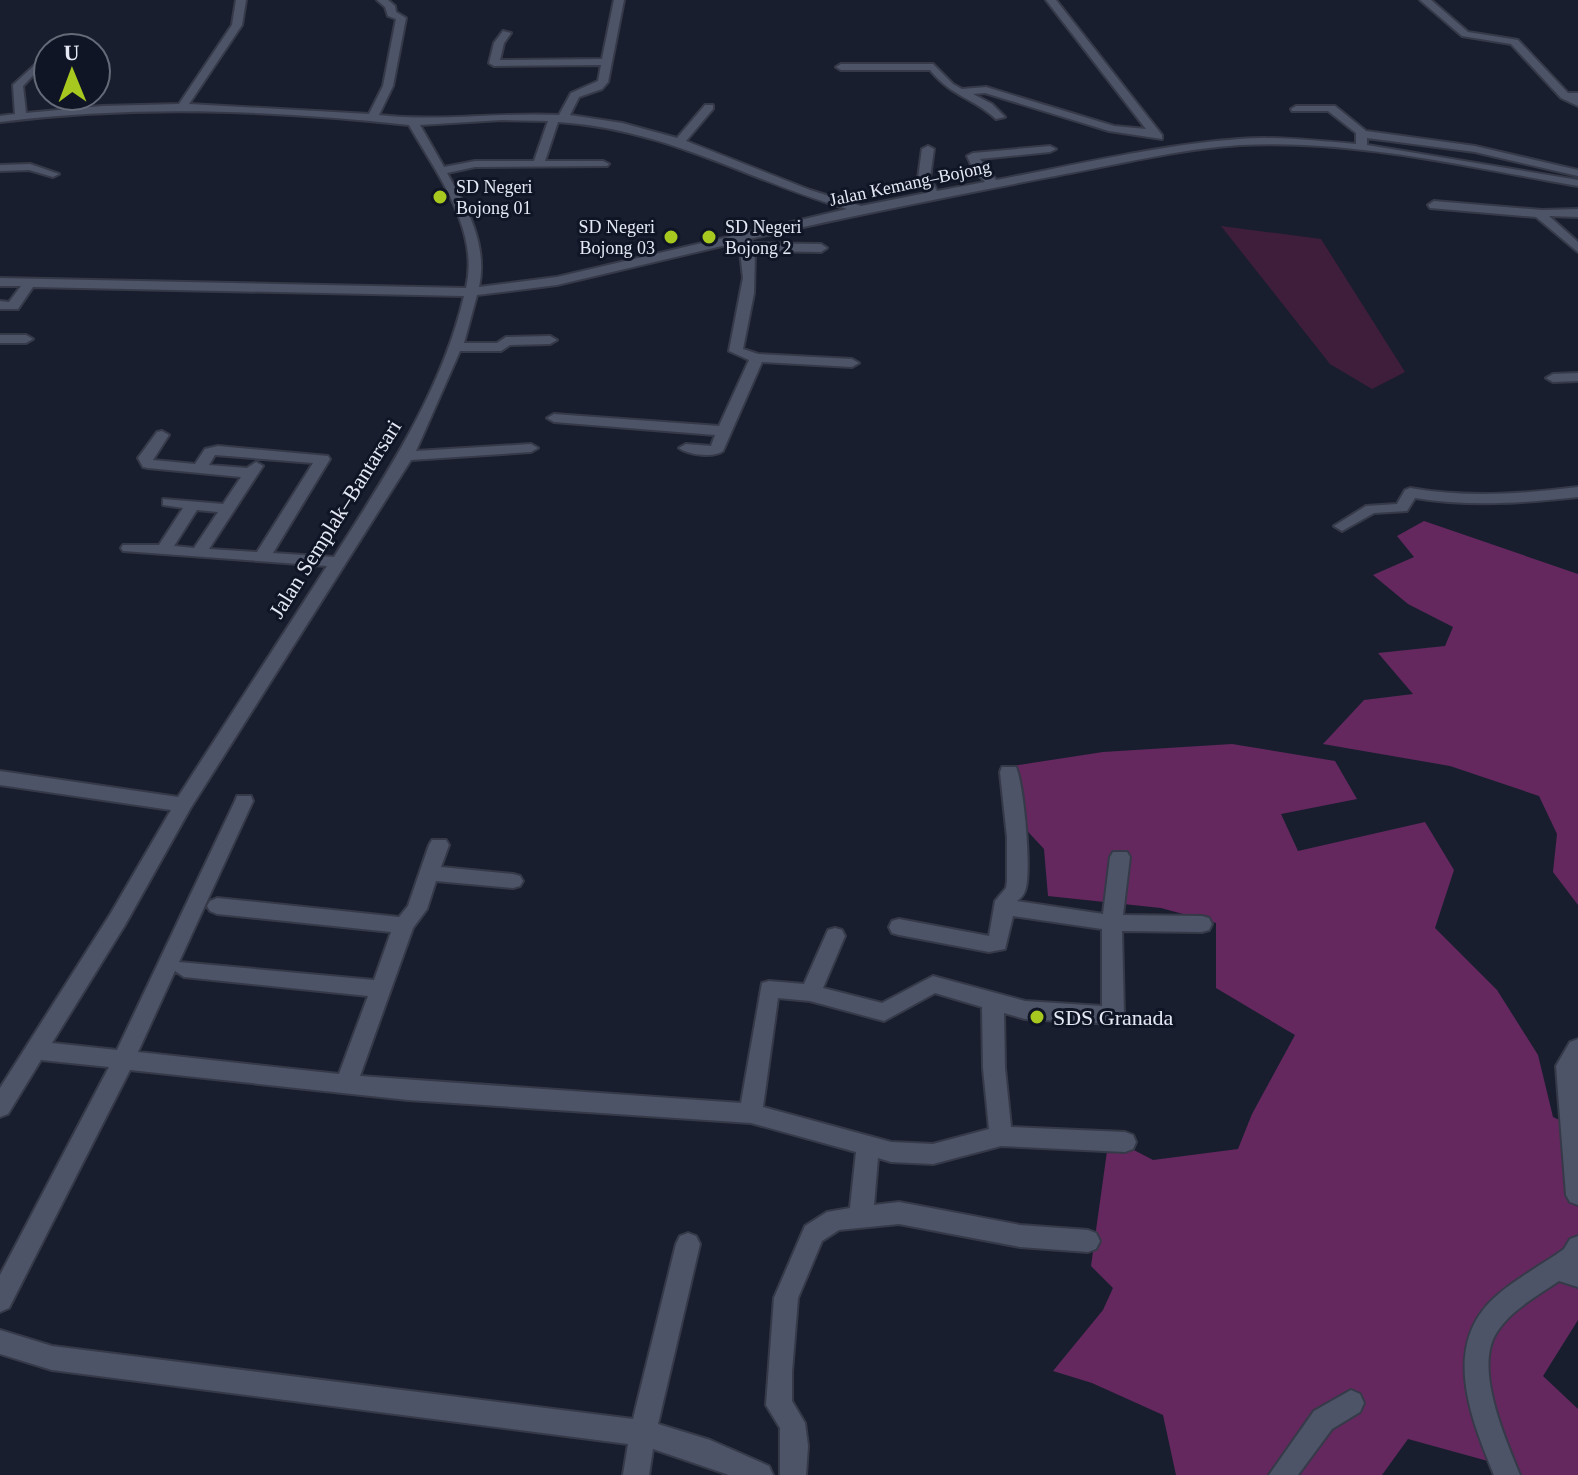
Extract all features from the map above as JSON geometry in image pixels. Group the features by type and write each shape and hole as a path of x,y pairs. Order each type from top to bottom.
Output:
{"street":[{"path":"181,108 237,25 241,0"},
{"path":"373,117 388,86 401,18 391,14 390,6 382,0"},
{"path":"538,165 558,119 576,93 602,84 609,62 619,0"},
{"path":"1051,0 1170,151"},
{"path":"1425,0 1465,34 1514,42 1565,96 1578,103"},
{"path":"506,33 499,43 494,63 609,62"},
{"path":"841,67 933,67 958,92 972,96 1000,117"},
{"path":"21,116 18,85 32,71"},
{"path":"958,92 986,90 1113,129 1154,133"},
{"path":"1565,96 1578,96"},
{"path":"679,142 709,107"},
{"path":"1296,109 1329,107 1362,141 1578,183"},
{"path":"0,119 96,109 181,108 373,117 413,122 469,117 558,119 619,125 679,142 815,196 862,209"},
{"name":"Jalan Semplak–Bantarsari","path":"0,1107 118,919 183,805 406,456 464,325 475,276 468,220 413,122"},
{"name":"Jalan Kemang–Bojong","path":"0,282 470,292 570,278 746,242 862,209 1170,151 1260,141 1362,141"},
{"path":"1362,141 1467,148 1578,171"},
{"path":"928,149 924,178 933,195"},
{"path":"993,184 979,169 973,156 1050,149"},
{"path":"438,171 475,164 603,164"},
{"path":"0,168 32,167 53,174"},
{"path":"1434,205 1542,214 1578,213"},
{"path":"1542,214 1542,218 1578,248"},
{"path":"821,248 746,242 749,292 736,351 757,358 852,363"},
{"path":"0,305 13,306 30,282"},
{"path":"0,339 26,339"},
{"path":"454,347 501,347 506,341 550,340"},
{"path":"686,448 716,451 757,358"},
{"path":"1553,378 1578,377"},
{"path":"554,418 724,431"},
{"path":"162,435 144,461 251,473"},
{"path":"406,456 531,448"},
{"path":"200,467 214,450 324,461 265,551"},
{"path":"203,547 265,454"},
{"path":"1342,526 1371,509 1402,508 1409,493 1447,499 1506,500 1578,492"},
{"path":"168,502 228,509"},
{"path":"164,550 193,505"},
{"path":"129,548 164,550 203,547 265,551 337,562"},
{"path":"899,927 994,945 1004,907 1017,881 1017,837 1009,772"},
{"path":"0,778 183,805"},
{"path":"0,1300 124,1060 244,801"},
{"path":"346,1084 379,989 404,925 417,909 439,845"},
{"path":"751,1113 767,991 810,993 884,1012 933,984 943,984 993,1003 1025,1010 1113,1015 1112,923 1120,857"},
{"path":"430,873 513,881"},
{"path":"217,906 404,925"},
{"path":"1004,907 1112,923 1202,924"},
{"path":"810,993 835,936"},
{"path":"184,969 379,989"},
{"path":"993,1003 994,1068 1001,1136"},
{"path":"1578,1048 1567,1066 1578,1195"},
{"path":"35,1050 502,1099 751,1113 891,1152 933,1154 1001,1136 1125,1142"},
{"path":"861,1215 868,1145"},
{"path":"793,1475 793,1428 779,1405 786,1298 813,1234 835,1220 899,1213 1020,1236 1088,1241"},
{"path":"636,1475 688,1244"},
{"path":"1507,1475 1477,1380 1478,1351 1484,1328 1496,1313 1568,1272 1578,1247"},
{"path":"0,1342 52,1358 643,1433 710,1453 760,1475"},
{"path":"1282,1475 1323,1420 1351,1403"}],"shaded area":[{"path":"1221,226 1321,239 1405,372 1372,389 1330,364"},
{"path":"1424,521 1578,574 1578,905 1553,872 1557,834 1539,796 1450,766 1323,744 1364,700 1413,694 1378,653 1445,646 1453,627 1408,604 1373,575 1414,557 1397,536"},
{"path":"1232,744 1335,761 1357,799 1281,814 1298,851 1425,822 1454,870 1435,928 1497,990 1538,1055 1553,1117 1578,1129 1578,1320 1543,1376 1578,1409 1578,1475 1514,1475 1495,1463 1408,1439 1382,1475 1176,1475 1163,1415 1092,1383 1053,1371 1103,1310 1113,1288 1091,1266 1109,1137 1153,1160 1238,1149 1252,1114 1295,1035 1216,988 1216,923 1161,908 1048,896 1044,849 1008,810 999,768 1103,752"}],"place":[{"name":"SD Negeri Bojong 01","path":"440,197"},
{"name":"SD Negeri Bojong 03","path":"671,237"},
{"name":"SD Negeri Bojong 2","path":"709,237"},
{"name":"SDS Granada","path":"1037,1017"}]}
